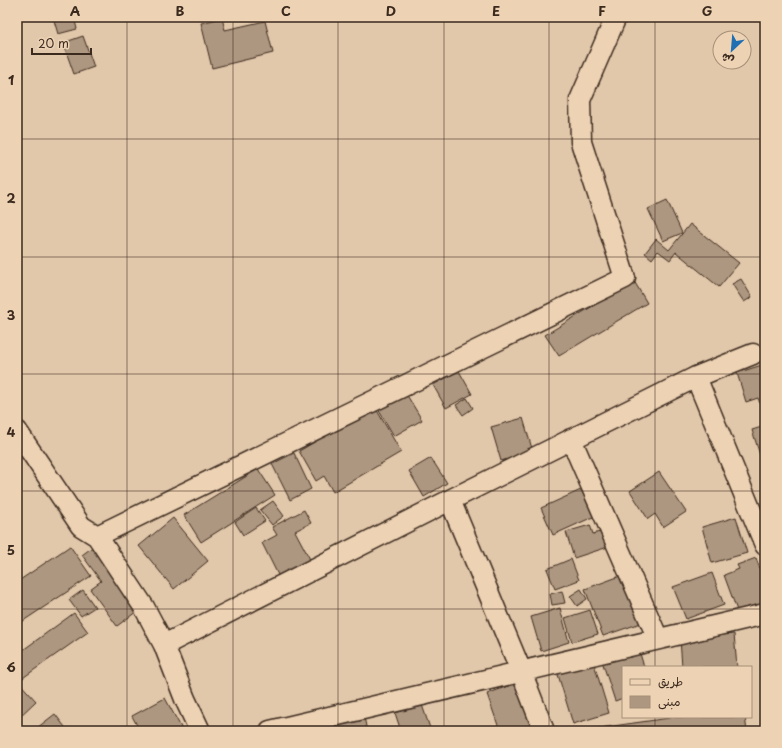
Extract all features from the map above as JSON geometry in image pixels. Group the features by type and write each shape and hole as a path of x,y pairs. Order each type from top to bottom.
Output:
{"street":[{"path":"97,536 625,278 581,142 580,100 616,17"},
{"path":"164,645 696,377 753,354"},
{"path":"696,377 765,545"},
{"path":"17,430 81,526 97,536 144,607 164,645 185,699 200,731"},
{"path":"571,439 658,639"},
{"path":"450,500 521,671 544,731"},
{"path":"270,731 765,614"}],"building":[{"path":"53,17 74,17 77,29 58,34"},
{"path":"222,18 225,30 265,21 273,53 212,68 201,23"},
{"path":"83,36 94,67 74,74 63,43"},
{"path":"667,200 682,233 663,241 648,209"},
{"path":"690,224 739,263 719,287 676,252 670,260 658,251 652,259 645,253 656,239 669,250"},
{"path":"741,279 752,297 744,302 732,284"},
{"path":"634,281 647,303 559,356 545,335"},
{"path":"765,364 765,411 763,412 758,398 746,402 737,373"},
{"path":"459,371 472,394 446,408 433,385"},
{"path":"405,392 422,420 394,436 378,409"},
{"path":"467,398 473,408 463,415 456,405"},
{"path":"375,407 401,452 333,492 324,476 316,481 299,451"},
{"path":"523,418 533,452 501,461 491,427"},
{"path":"765,426 765,453 760,455 752,430"},
{"path":"294,453 311,489 290,500 272,464"},
{"path":"431,458 447,483 424,497 409,471"},
{"path":"258,469 275,495 201,542 184,515"},
{"path":"659,472 686,512 663,527 655,514 648,519 630,491"},
{"path":"583,489 595,516 553,535 541,508"},
{"path":"273,501 284,516 272,525 260,510"},
{"path":"256,508 265,521 243,535 235,522"},
{"path":"304,510 311,523 295,531 313,565 281,581 262,543 277,535 272,527"},
{"path":"736,517 747,553 712,563 702,527"},
{"path":"173,518 208,561 174,589 139,546"},
{"path":"590,525 593,534 603,531 608,547 574,558 566,532"},
{"path":"70,546 91,576 17,625 17,582"},
{"path":"94,546 140,609 117,626 90,589 101,581 82,555"},
{"path":"756,558 765,583 765,606 739,616 724,575 739,569 737,565"},
{"path":"571,559 579,580 555,589 547,569"},
{"path":"712,573 724,605 686,619 673,587"},
{"path":"623,575 647,621 603,636 585,589"},
{"path":"581,589 587,599 577,606 570,596"},
{"path":"83,590 95,607 81,616 69,600"},
{"path":"562,591 565,603 552,605 550,594"},
{"path":"560,608 569,642 541,651 531,617"},
{"path":"590,610 598,634 572,642 565,618"},
{"path":"74,613 88,632 17,682 17,648 20,646 23,650"},
{"path":"734,634 737,666 682,666 680,639"},
{"path":"639,650 644,666 622,666 622,698 615,701 602,661"},
{"path":"592,657 609,713 573,724 556,668"},
{"path":"17,680 36,701 17,719"},
{"path":"521,681 536,723 513,731 500,731 487,694"},
{"path":"165,698 183,731 140,731 132,716"},
{"path":"422,705 431,731 401,731 395,713"},
{"path":"55,714 68,731 33,731"},
{"path":"364,717 367,731 338,731 336,722"},
{"path":"669,718 745,718 747,731 578,731"}]}
